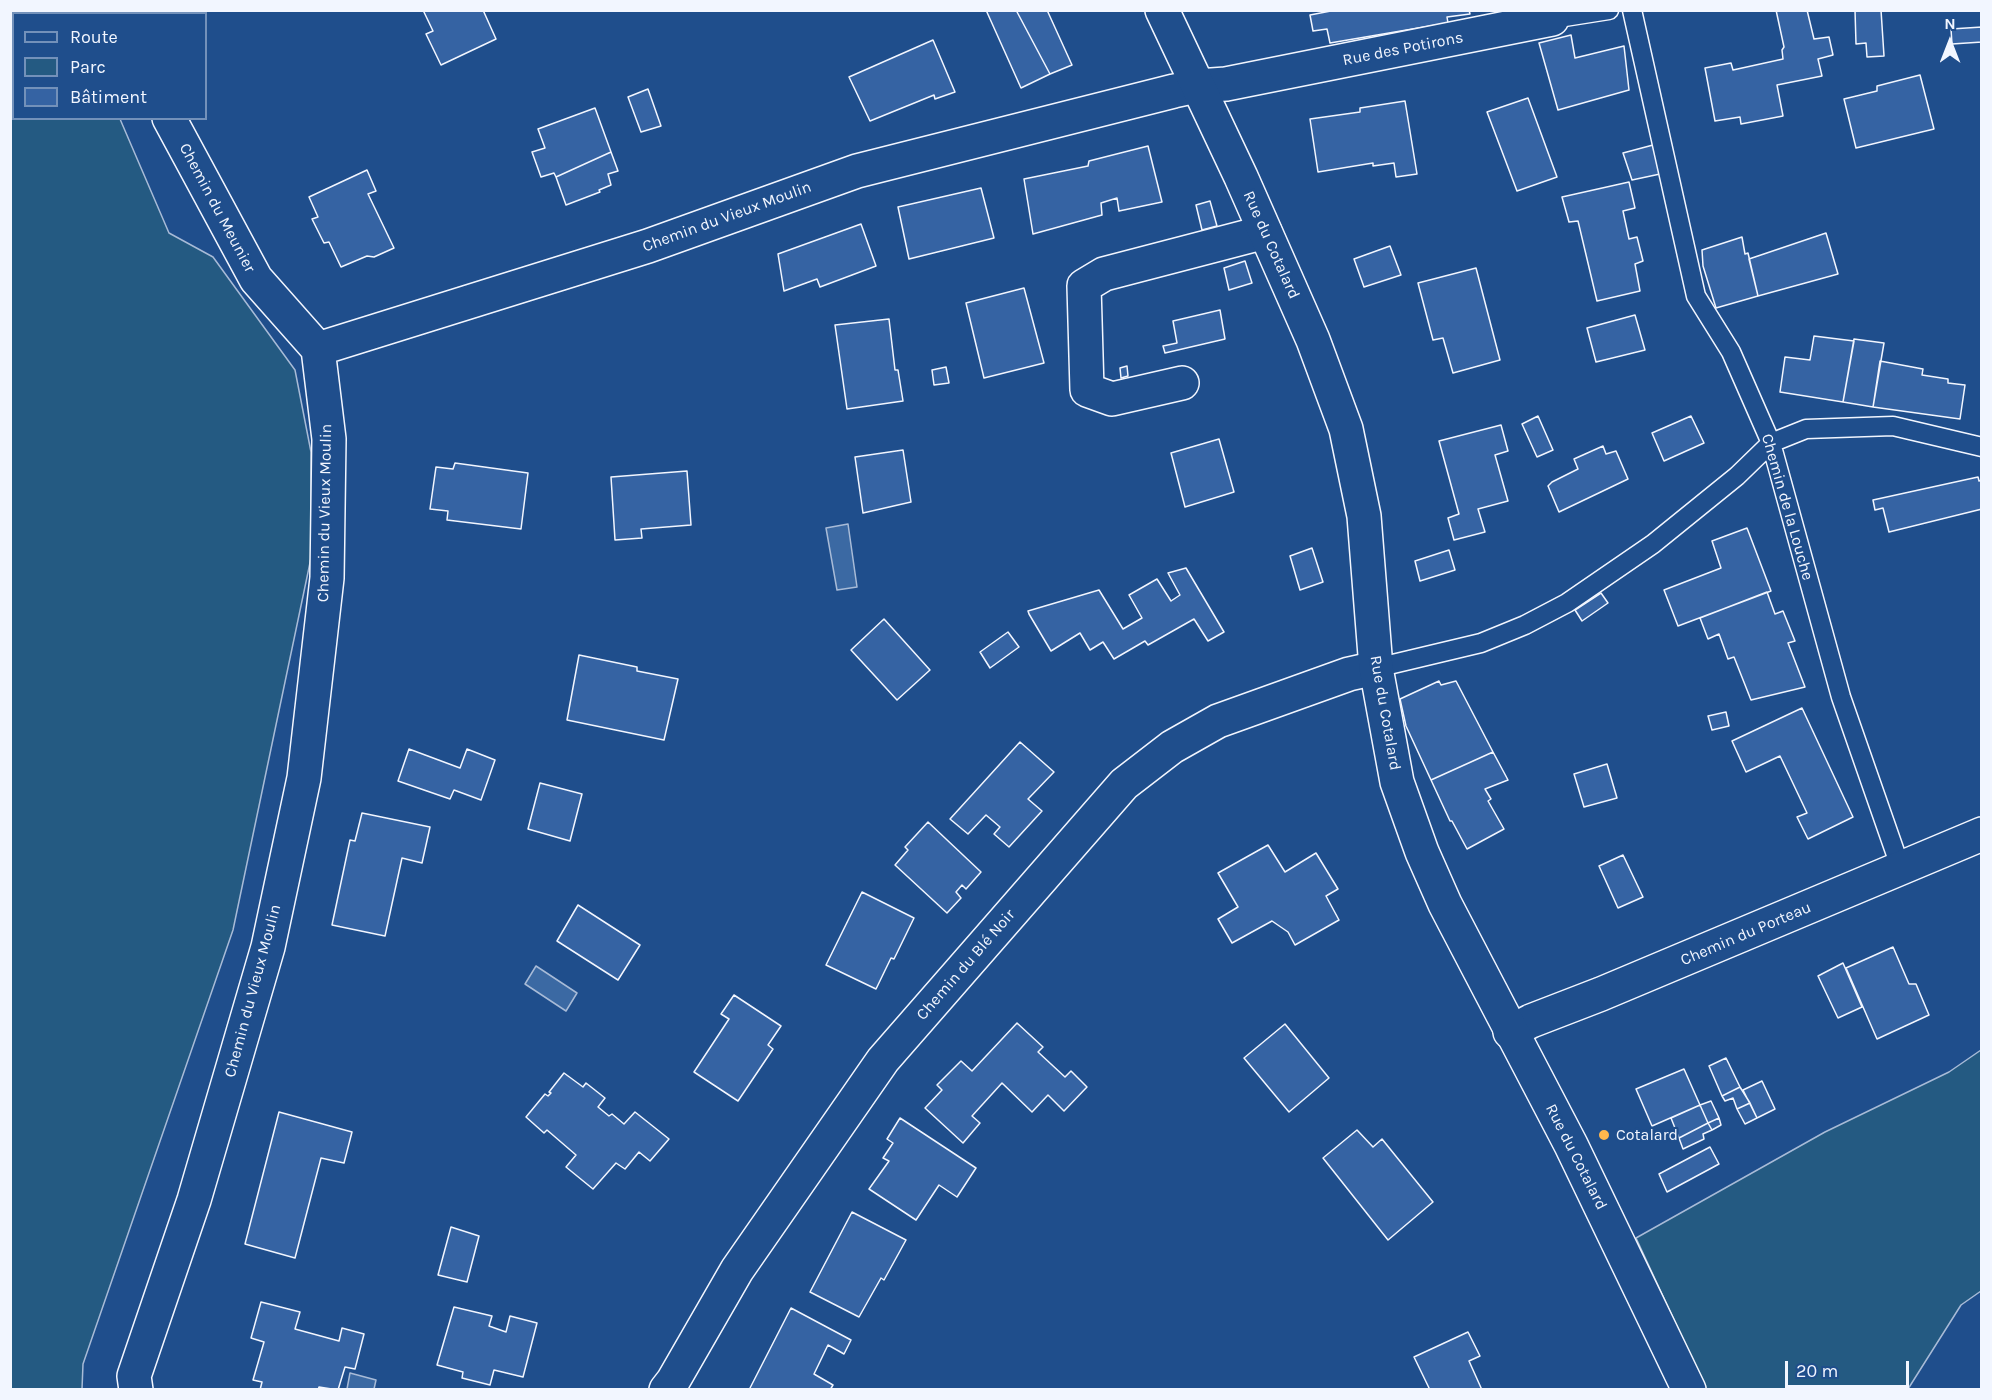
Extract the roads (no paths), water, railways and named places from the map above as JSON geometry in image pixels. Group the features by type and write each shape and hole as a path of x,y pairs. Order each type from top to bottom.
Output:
{"street":[{"name":"Rue du Cotalard","path":"1162,10 1313,340 1346,429 1364,516 1376,668 1397,782 1422,852 1444,904 1571,1145 1689,1389"},
{"name":"Rue des Potirons","path":"1197,86 1226,84 1550,15"},
{"name":"Chemin du Vieux Moulin","path":"136,1389 134,1376 194,1200 268,947 304,778 327,578 329,439 318,349 648,246 857,171 960,143 1197,86"},
{"name":"Chemin du Meunier","path":"170,120 256,279 318,349"},
{"path":"1182,383 1112,399 1088,390 1084,285 1104,274 1265,232"},
{"name":"Chemin du Blé Noir","path":"666,1389 673,1381 737,1270 883,1060 1124,784 1172,747 1218,721 1349,674 1376,668"},
{"name":"Chemin du Porteau","path":"1510,1032 1531,1021 1601,994 1982,834"}],"lane":[{"name":"Rue des Potirons","path":"1550,15 1609,10"},
{"name":"Chemin de la Louche","path":"1632,10 1696,296 1731,352 1771,443 1841,697 1901,869"},
{"path":"1376,668 1481,643 1525,626 1567,603 1653,544 1737,476 1771,443 1806,429 1893,426 1982,447"}],"place":[{"name":"Cotalard","path":"1604,1135"}]}
